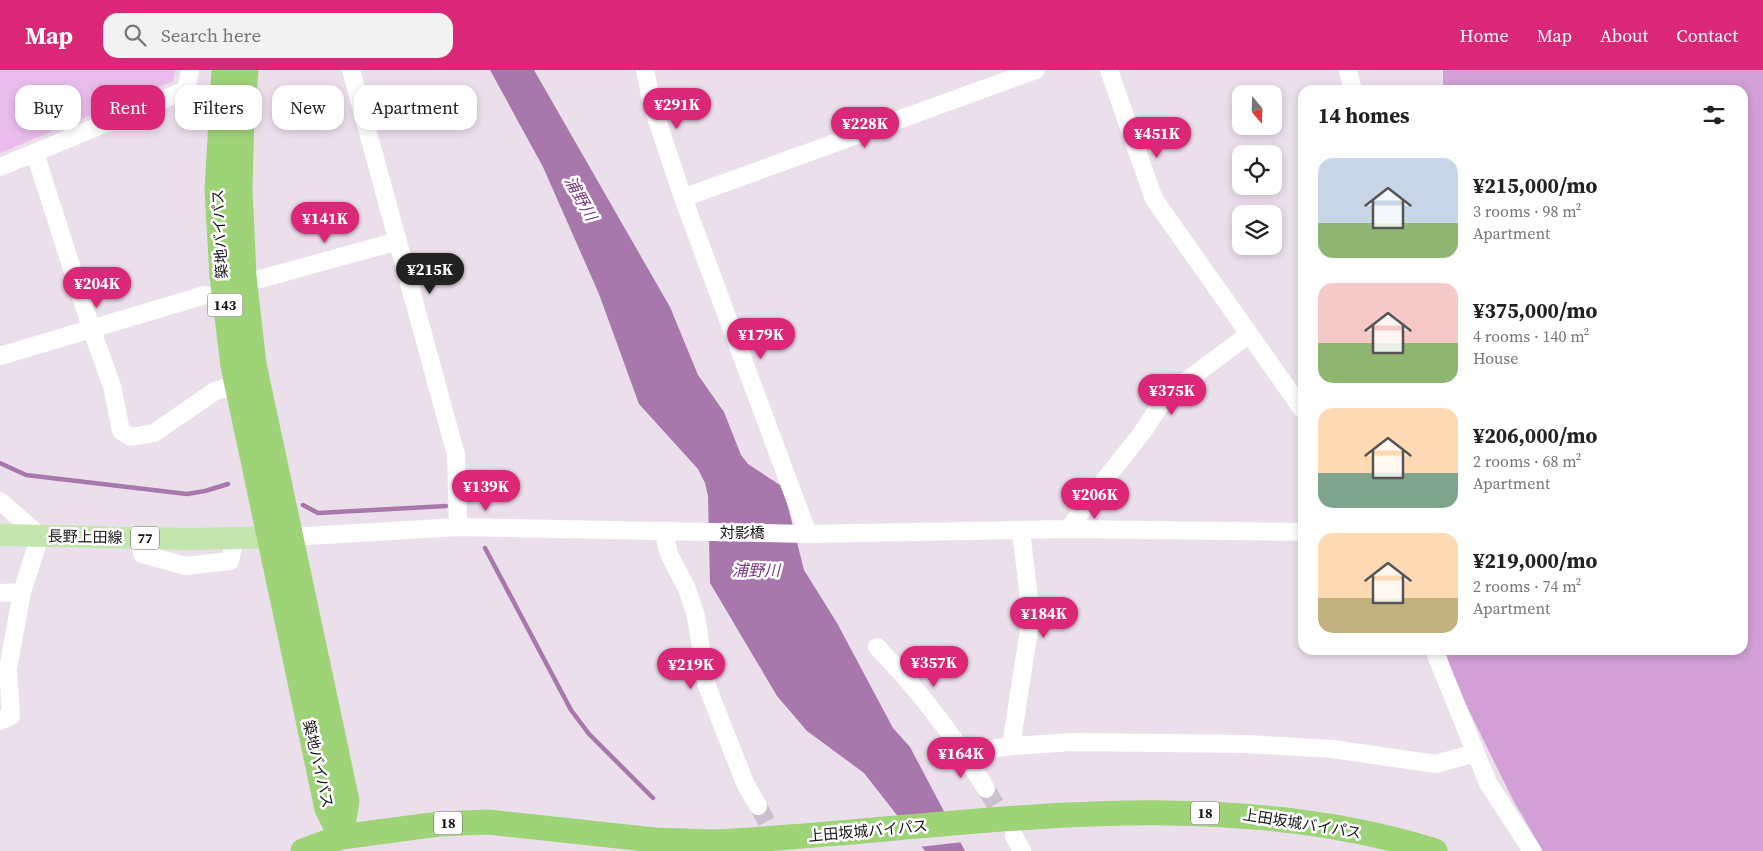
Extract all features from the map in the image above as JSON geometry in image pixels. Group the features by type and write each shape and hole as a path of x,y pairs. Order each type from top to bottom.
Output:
{"highway":[{"name":"築地バイパス","path":"224,70 217,190 218,234 237,385 279,537 347,800 343,844"},
{"name":"築地バイパス","path":"246,70 242,114 240,190 244,276 254,364 279,537"},
{"name":"上田坂城バイパス","path":"303,851 439,824 488,822 687,842 810,836 972,822 1136,812 1226,813 1285,819 1410,843 1435,851"}],"main road":[{"name":"長野上田線","path":"0,535 140,538 279,537"}],"street":[{"path":"0,167 186,90 190,70"},
{"path":"351,70 456,455 458,527"},
{"path":"645,70 652,105 683,198 804,534"},
{"path":"683,198 1036,70"},
{"path":"1109,70 1154,199 1298,404"},
{"path":"1348,71 1352,85"},
{"path":"36,153 91,328 112,386 121,431 130,437 154,433 215,391 237,385"},
{"path":"260,280 398,241"},
{"path":"0,356 205,295"},
{"path":"1069,529 1094,493 1142,433 1166,396 1248,335"},
{"path":"0,501 40,536 22,592 8,669 11,716 0,721"},
{"name":"対影橋","path":"279,537 458,527 664,533 804,534 1069,529 1298,532"},
{"path":"1011,746 1031,617 1021,530"},
{"path":"664,533 669,554 687,589 696,616 707,686 745,783 758,806"},
{"path":"0,593 22,592"},
{"path":"877,647 904,676 964,753 986,790"},
{"path":"1436,655 1474,753 1503,809 1532,851"},
{"path":"964,753 1011,746 1073,742 1248,744 1332,749 1436,764 1474,753"}],"shaded area":[{"path":"0,70 175,70 173,81 163,85 91,85 91,115 81,119 81,85 15,85 15,130 55,130 0,153"},
{"path":"1443,70 1763,70 1763,851 1543,851 1513,800 1452,676 1446,655 1748,655 1748,85 1443,85"}],"water":[{"name":"浦野川","path":"490,70 534,70 670,307 698,375 724,412 741,455 748,464 783,487 804,570 837,623 893,728 910,747 965,851 925,851 864,773 807,731 777,696 710,583 708,496 705,483 698,469 639,404 599,294 543,167"}],"pier":[{"path":"949,814 963,842 919,847 897,818"}],"waterway":[{"path":"0,463 26,475 187,494 228,484"},
{"path":"303,505 318,513 446,506"},
{"path":"485,548 571,710 589,734 653,798"}],"tunnel":[{"path":"986,789 1009,827"},
{"path":"758,806 783,851"}]}
